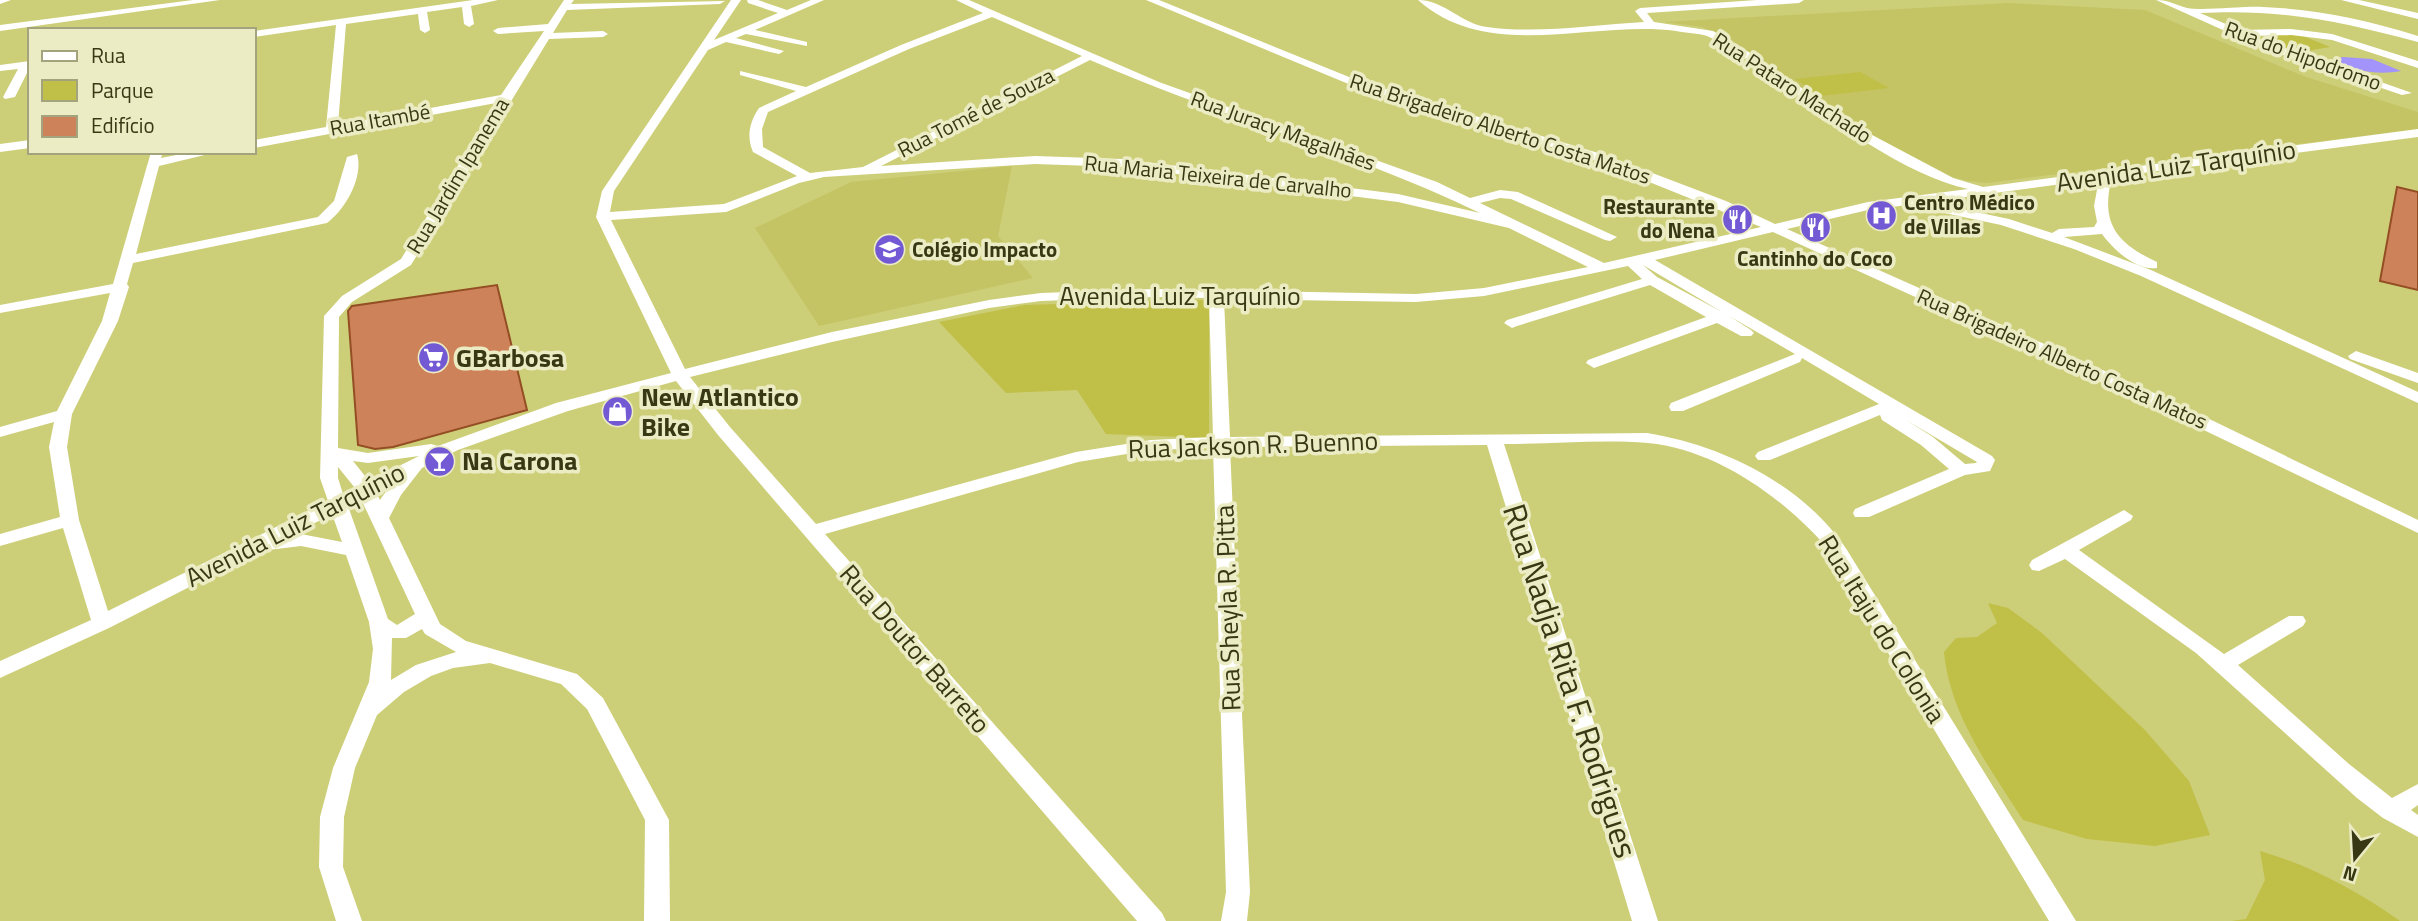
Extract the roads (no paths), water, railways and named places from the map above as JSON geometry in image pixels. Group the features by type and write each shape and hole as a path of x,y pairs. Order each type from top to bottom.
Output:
{"street":[{"path":"0,1 6,0"},
{"path":"0,28 215,0"},
{"path":"256,34 493,0"},
{"path":"680,375 632,284 603,217 608,191 736,0"},
{"path":"793,0 807,5"},
{"path":"705,47 819,0"},
{"name":"Rua Juracy Magalhães","path":"961,0 1088,57 1471,202 1508,224 1602,268"},
{"name":"Rua Brigadeiro Alberto Costa Matos","path":"1151,0 1324,71 1435,109 1601,158 1721,204 2166,405 2418,527"},
{"name":"Rua Pataro Machado","path":"1423,0 1465,24 1494,31 1651,25 1693,29 1722,38 1831,116 1949,181 1984,190"},
{"path":"1651,25 1640,11 1800,0"},
{"name":"Rua do Hipodromo","path":"2161,0 2236,33 2334,70 2412,91 2418,98"},
{"path":"2346,0 2418,16"},
{"path":"565,6 720,1"},
{"path":"751,1 787,13"},
{"path":"466,4 469,24"},
{"name":"Rua Jardim Ipanema","path":"368,714 383,666 379,622 335,503 328,467 331,455 332,316 341,303 406,262 505,98 565,6"},
{"path":"2186,11 2250,8 2315,13 2365,23 2418,39"},
{"path":"422,10 425,30"},
{"path":"808,177 764,156 757,149 755,141 762,110 804,90 990,14"},
{"path":"332,129 341,22"},
{"path":"745,30 803,44"},
{"path":"2236,33 2293,30 2323,33 2418,65"},
{"path":"498,31 603,34"},
{"path":"724,39 779,51"},
{"name":"Rua Tomé de Souza","path":"864,169 1088,57"},
{"path":"0,68 27,64"},
{"path":"9,97 27,64"},
{"path":"744,73 804,90"},
{"name":"Rua Itambé","path":"256,144 505,98"},
{"path":"2412,119 2416,134"},
{"name":"Avenida Luiz Tarquínio","path":"0,670 102,623 452,446 562,407 832,337 999,302 1053,297 1216,294 1416,298 1454,296 1637,261 1770,227 1907,200 2416,134"},
{"path":"0,148 28,144"},
{"path":"102,623 70,520 59,464 58,447 64,414 110,321 130,259 156,158 193,154"},
{"path":"130,259 323,220 332,214 348,185 353,157"},
{"name":"Rua Maria Teixeira de Carvalho","path":"603,217 726,208 808,177 864,169 1035,160 1122,163 1398,198 1508,224"},
{"path":"2106,176 2098,199 2103,223 2111,239 2141,261 2374,364 2418,379"},
{"name":"Rua Pataro Machado","path":"1949,181 1973,204 2004,222"},
{"path":"2059,182 2098,199"},
{"path":"1973,204 1984,190"},
{"path":"1471,202 1500,194 1513,195 1610,237"},
{"path":"1907,200 2030,229 2146,273 2411,394"},
{"path":"2030,229 2077,234 2098,231 2103,223"},
{"path":"1637,261 1652,280 1717,317 1763,336 1884,407 1961,470"},
{"path":"1637,261 1733,312 1794,359 1986,460 1984,467 1961,470 1861,513"},
{"path":"1512,323 1652,280"},
{"path":"0,309 122,287"},
{"path":"1671,291 1691,288"},
{"name":"Rua Sheyla R. Pitta","path":"1216,294 1238,892 1234,921"},
{"path":"1594,363 1733,312"},
{"path":"1677,407 1794,359"},
{"name":"Rua Doutor Barreto","path":"680,375 723,431 1153,921"},
{"path":"2411,394 2404,383 2418,379"},
{"path":"1764,456 1884,407"},
{"path":"0,432 64,414"},
{"name":"Rua Jackson R. Buenno","path":"813,531 1076,457 1151,445 1494,440"},
{"name":"Rua Nadja Rita F. Rodrigues","path":"1494,440 1645,921"},
{"name":"Rua Itaju do Colonia","path":"1494,440 1669,440 1706,453 1793,504 1825,533 1849,568 2063,921"},
{"path":"331,455 368,458 452,446"},
{"path":"331,455 347,465 365,488 432,629 443,639 569,679 595,704 657,820 657,921"},
{"path":"380,517 393,493 419,461"},
{"path":"2039,565 2124,516"},
{"path":"0,540 70,520"},
{"path":"240,551 301,540 351,550"},
{"path":"2067,551 2179,628 2223,664 2356,785 2418,827"},
{"path":"379,622 385,629 399,633 426,617"},
{"path":"2223,664 2296,621"},
{"path":"349,921 331,867 331,817 344,768 368,714 392,690 417,674 461,659 491,656"},
{"path":"2391,811 2418,793"}],"place":[{"name":"Centro Médico de Villas","path":"1881,215"},
{"name":"Restaurante do Nena","path":"1738,219"},
{"name":"Cantinho do Coco","path":"1815,227"},
{"name":"Colégio Impacto","path":"889,250"},
{"name":"GBarbosa","path":"433,358"},
{"name":"New Atlantico Bike","path":"618,412"},
{"name":"Na Carona","path":"439,461"}]}
